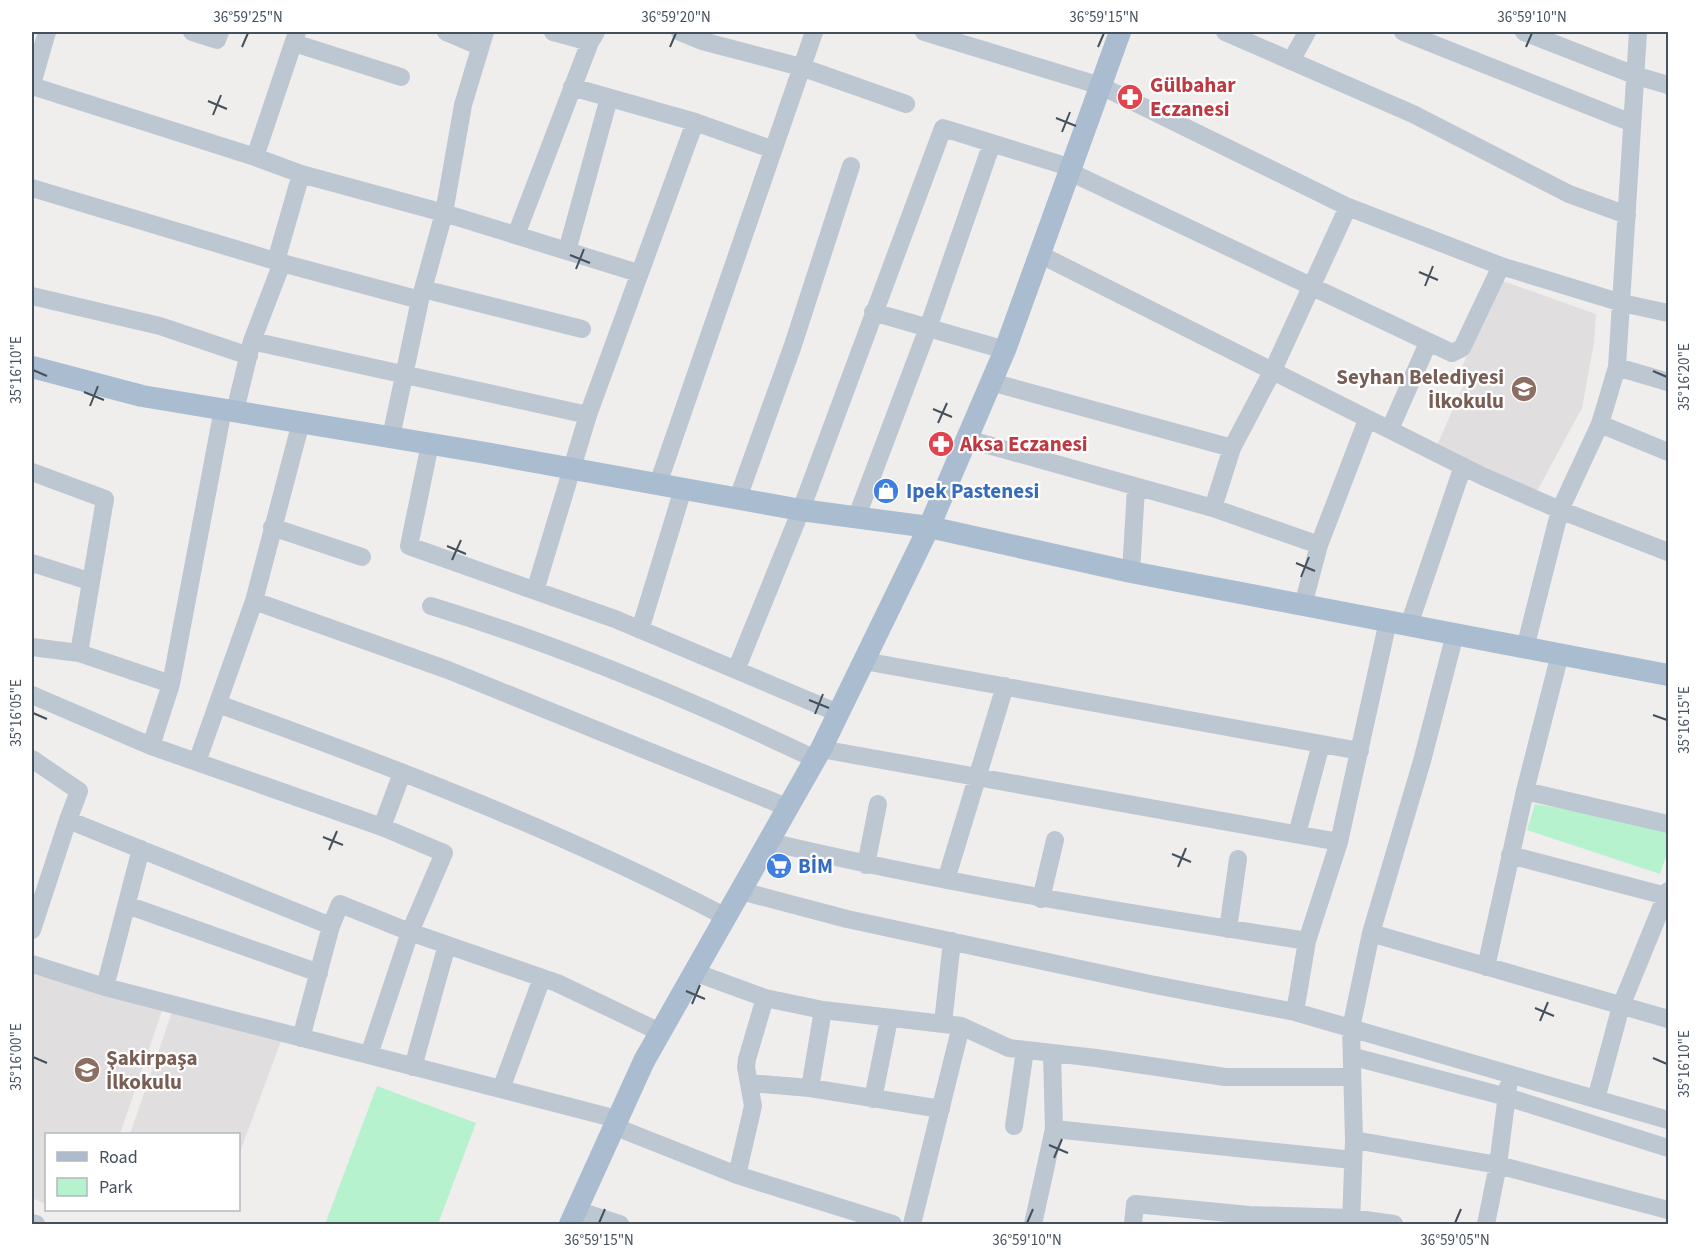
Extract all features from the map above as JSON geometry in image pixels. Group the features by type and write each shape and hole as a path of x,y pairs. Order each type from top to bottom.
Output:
{"main road":[{"path":"573,1217 615,1123 660,1032 818,754 928,527 1005,350 1068,169 1120,32"},
{"path":"32,367 142,396 571,468 801,510 928,527 1131,572 1668,675"}],"street":[{"path":"47,32 34,63 32,85 301,174 444,213 639,273"},
{"path":"192,32 217,40 220,32"},
{"path":"391,437 422,294 444,213 464,105 482,39 446,32"},
{"path":"516,235 593,37 553,32"},
{"path":"680,32 801,67 906,104"},
{"path":"658,484 771,149 814,32"},
{"path":"924,32 1101,86 1348,207 1501,266 1622,303 1668,313"},
{"path":"1226,32 1413,114 1569,194 1627,215"},
{"path":"1291,61 1307,32"},
{"path":"1403,32 1632,123"},
{"path":"1524,32 1637,76 1668,85"},
{"path":"1525,648 1560,510 1600,424 1617,367 1638,32"},
{"path":"255,157 296,37 401,76"},
{"path":"572,87 695,122 771,149"},
{"path":"567,251 609,98"},
{"path":"535,591 588,415 695,122"},
{"path":"736,670 801,510 943,128 1068,169 1452,353 1462,348 1501,266"},
{"path":"857,516 928,328 992,143"},
{"path":"738,498 793,345 851,166"},
{"path":"151,746 171,684 229,410 279,262 301,174"},
{"path":"32,188 279,262 582,329"},
{"path":"1213,508 1232,448 1273,370 1348,207"},
{"path":"1040,254 1273,370 1367,420 1390,429 1463,466 1560,510 1668,552"},
{"path":"32,296 250,348 405,376 588,415"},
{"path":"873,312 1005,350"},
{"path":"1390,429 1428,343"},
{"path":"1617,367 1668,382"},
{"path":"991,382 1232,448"},
{"path":"1303,605 1319,545 1367,420"},
{"path":"197,762 254,601 301,422"},
{"path":"1600,424 1668,453"},
{"path":"967,439 1213,508 1319,545"},
{"path":"430,444 409,546 640,630 838,713"},
{"path":"1295,1012 1307,941 1339,842 1360,751 1398,623 1463,466"},
{"path":"32,472 105,499 89,581 79,654"},
{"path":"1131,572 1136,488"},
{"path":"640,630 683,489"},
{"path":"272,527 362,557"},
{"path":"32,563 89,581"},
{"path":"254,601 448,670 789,808"},
{"path":"431,606 490,624 818,754 976,777 1339,842"},
{"path":"1351,1221 1354,1140 1351,1077 1354,1057 1351,1028 1371,933 1422,760 1455,634"},
{"path":"32,647 79,654 171,684"},
{"path":"1486,966 1525,791 1560,654"},
{"path":"864,661 1360,751"},
{"path":"946,880 1005,686"},
{"path":"32,695 151,746 381,827 444,853 410,932 369,1055"},
{"path":"218,704 402,773 603,855 726,917"},
{"path":"1297,834 1321,744"},
{"path":"32,759 79,790 32,930"},
{"path":"381,827 402,773"},
{"path":"1525,791 1668,824"},
{"path":"866,865 878,804"},
{"path":"68,820 331,926"},
{"path":"1041,899 1054,840"},
{"path":"770,842 866,865 1041,899 1307,941"},
{"path":"105,987 141,849"},
{"path":"1510,855 1667,894 1621,1006 1596,1099"},
{"path":"1228,929 1238,859"},
{"path":"741,891 847,919 1150,984 1295,1012 1668,1120"},
{"path":"301,1038 331,926 340,904 410,932 542,978 660,1032"},
{"path":"127,905 319,973"},
{"path":"1371,933 1668,1019"},
{"path":"943,1023 952,941"},
{"path":"413,1067 447,945"},
{"path":"32,964 105,987 501,1089 615,1123 737,1175 893,1224"},
{"path":"694,972 765,998 822,1010 961,1026 1009,1048 1225,1077 1351,1077"},
{"path":"501,1089 542,978"},
{"path":"737,1175 753,1106 747,1059 765,998"},
{"path":"810,1088 822,1010"},
{"path":"873,1098 889,1019"},
{"path":"912,1224 961,1026"},
{"path":"1014,1126 1025,1050"},
{"path":"1033,1224 1054,1129 1052,1053"},
{"path":"1354,1057 1507,1097 1668,1148"},
{"path":"1486,1224 1498,1165 1510,1073"},
{"path":"750,1083 810,1088 941,1109"},
{"path":"1054,1129 1353,1160"},
{"path":"1354,1140 1498,1165 1668,1210"},
{"path":"1133,1224 1135,1204 1249,1220 1351,1221 1394,1224"},
{"path":"573,1217 620,1224"},
{"path":"32,1223 36,1224"}],"shaded area":[{"name":"Seyhan Belediyesi İlkokulu","path":"1500,280 1596,314 1594,343 1582,408 1536,493 1437,445 1470,371 1462,367"},
{"name":"Şakirpaşa İlkokulu","path":"32,974 164,1005 120,1133 45,1133 45,1204 32,1198"},
{"path":"174,1006 282,1038 240,1152 240,1133 130,1133"}],"green space":[{"path":"1535,804 1668,826 1668,850 1660,874 1527,830"},
{"path":"377,1086 476,1123 438,1224 325,1224"}],"place":[{"name":"Gülbahar Eczanesi","path":"1130,97"},
{"name":"Seyhan Belediyesi İlkokulu","path":"1524,389"},
{"name":"Aksa Eczanesi","path":"941,444"},
{"name":"Ipek Pastenesi","path":"886,491"},
{"name":"BİM","path":"779,866"},
{"name":"Şakirpaşa İlkokulu","path":"87,1070"}]}
